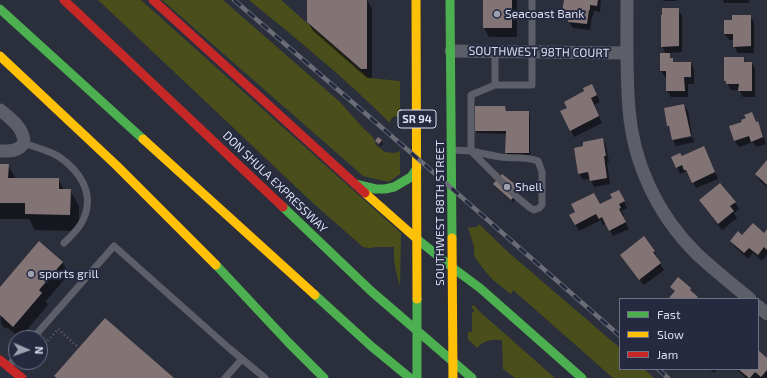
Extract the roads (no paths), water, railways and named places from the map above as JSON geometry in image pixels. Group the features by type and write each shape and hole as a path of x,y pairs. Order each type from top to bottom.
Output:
{"main road":[{"name":"DON SHULA EXPRESSWAY","path":"64,0 371,291 472,378"},
{"path":"153,0 417,239 480,288 582,378"},
{"name":"SOUTHWEST 88TH STREET","path":"416,0 417,378"},
{"name":"SOUTHWEST 88TH STREET","path":"449,1 451,51 461,96 452,150 453,378"},
{"path":"0,10 371,346 410,378"},
{"path":"0,56 127,175 190,239 269,324 324,378"},
{"path":"355,184 376,189 394,187 411,177 417,168"},
{"path":"0,360 6,369 22,378"}],"street":[{"path":"627,0 629,110 631,126 640,164 649,188 661,209 679,233 697,253 749,298"},
{"name":"SOUTHWEST 98TH COURT","path":"451,51 627,54"},
{"path":"0,110 19,127 24,144 16,150 0,150"},
{"path":"759,307 767,314"}],"lane":[{"path":"452,150 471,150 501,157 532,158 538,161 542,172 542,205 534,210 529,207 517,197 471,150 461,96 495,85 532,84 532,0"},
{"path":"495,52 495,85"},
{"path":"24,144 56,155 74,169 84,184 87,201 84,217 81,224 64,244"},
{"path":"40,330 114,246 264,378"},
{"path":"225,378 242,359"}],"railway":[{"path":"234,0 619,335"},
{"path":"659,370 668,378"}],"place":[{"name":"Seacoast Bank","path":"497,14"},
{"name":"Shell","path":"507,187"},
{"name":"sports grill","path":"31,274"}]}
